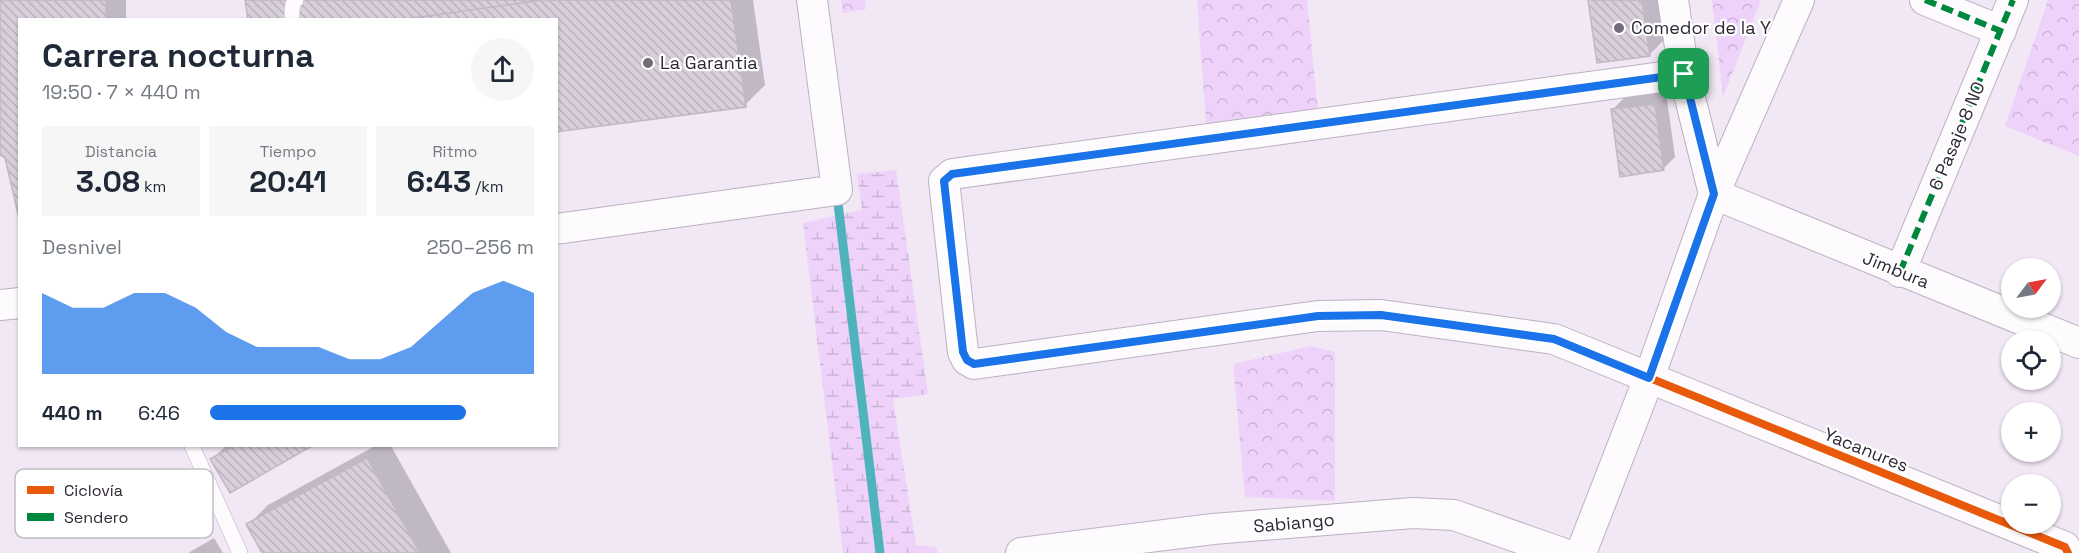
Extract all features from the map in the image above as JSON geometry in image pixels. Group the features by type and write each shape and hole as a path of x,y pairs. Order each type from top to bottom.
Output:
{"street":[{"path":"558,229 837,190 812,0"},
{"path":"1674,0 1684,74 1714,194"},
{"path":"1581,553 1649,378 1714,194 1799,0"},
{"path":"1925,0 2001,31"},
{"name":"6 Pasaje 8 NO","path":"1900,272 2013,0"},
{"name":"Yacanures","path":"1684,74 952,174 944,181 963,352 967,360 974,364 1318,316 1381,315 1554,339 2064,547 2068,553"},
{"name":"Jimbura","path":"1714,194 1900,272 2079,343"},
{"path":"0,305 18,303"},
{"name":"Sabiango","path":"1020,553 1213,529 1413,513 1454,515 1562,553"}],"lane":[{"path":"292,18 294,2 297,0"},
{"path":"192,447 202,469"},
{"path":"213,493 240,553"}],"green space":[{"path":"841,0 865,0 866,9 843,13"},
{"path":"1197,0 1307,0 1318,112 1206,123"},
{"path":"1712,0 1761,0 1723,97"},
{"path":"2048,0 2079,0 2079,156 2005,126"},
{"path":"896,170 928,394 893,399 916,545 936,547 937,553 843,553 803,223 862,210 857,174"},
{"path":"1311,346 1335,352 1335,501 1245,497 1233,364"}],"building":[{"path":"0,0 106,0 106,18 18,18 18,214 5,158 0,155"},
{"path":"245,0 542,0 413,18 248,18"},
{"name":"La Garantia","path":"542,0 731,0 746,107 558,132 558,18 413,18"},
{"name":"Comedor de la Y","path":"1588,0 1642,0 1650,56 1597,63"},
{"path":"1655,104 1664,170 1620,177 1611,109"},
{"path":"232,447 310,447 230,493 210,459"},
{"path":"367,458 420,553 262,553 246,524"}],"waterway":[{"path":"837,195 880,553"}],"marked path":[{"path":"1925,0 2001,31"},
{"path":"1900,272 2013,0"}],"cycle path":[{"path":"1684,74 952,174 944,181 963,352 967,360 974,364 1318,316 1381,315 1554,339 2065,547 2068,553"}],"place":[{"name":"Comedor de la Y","path":"1619,28"},
{"name":"La Garantia","path":"648,63"}],"route":[{"path":"1684,74 1714,194 1649,378 1554,339 1381,315 1318,316 974,364 967,360 963,352 944,181 952,174 1684,74"}]}
